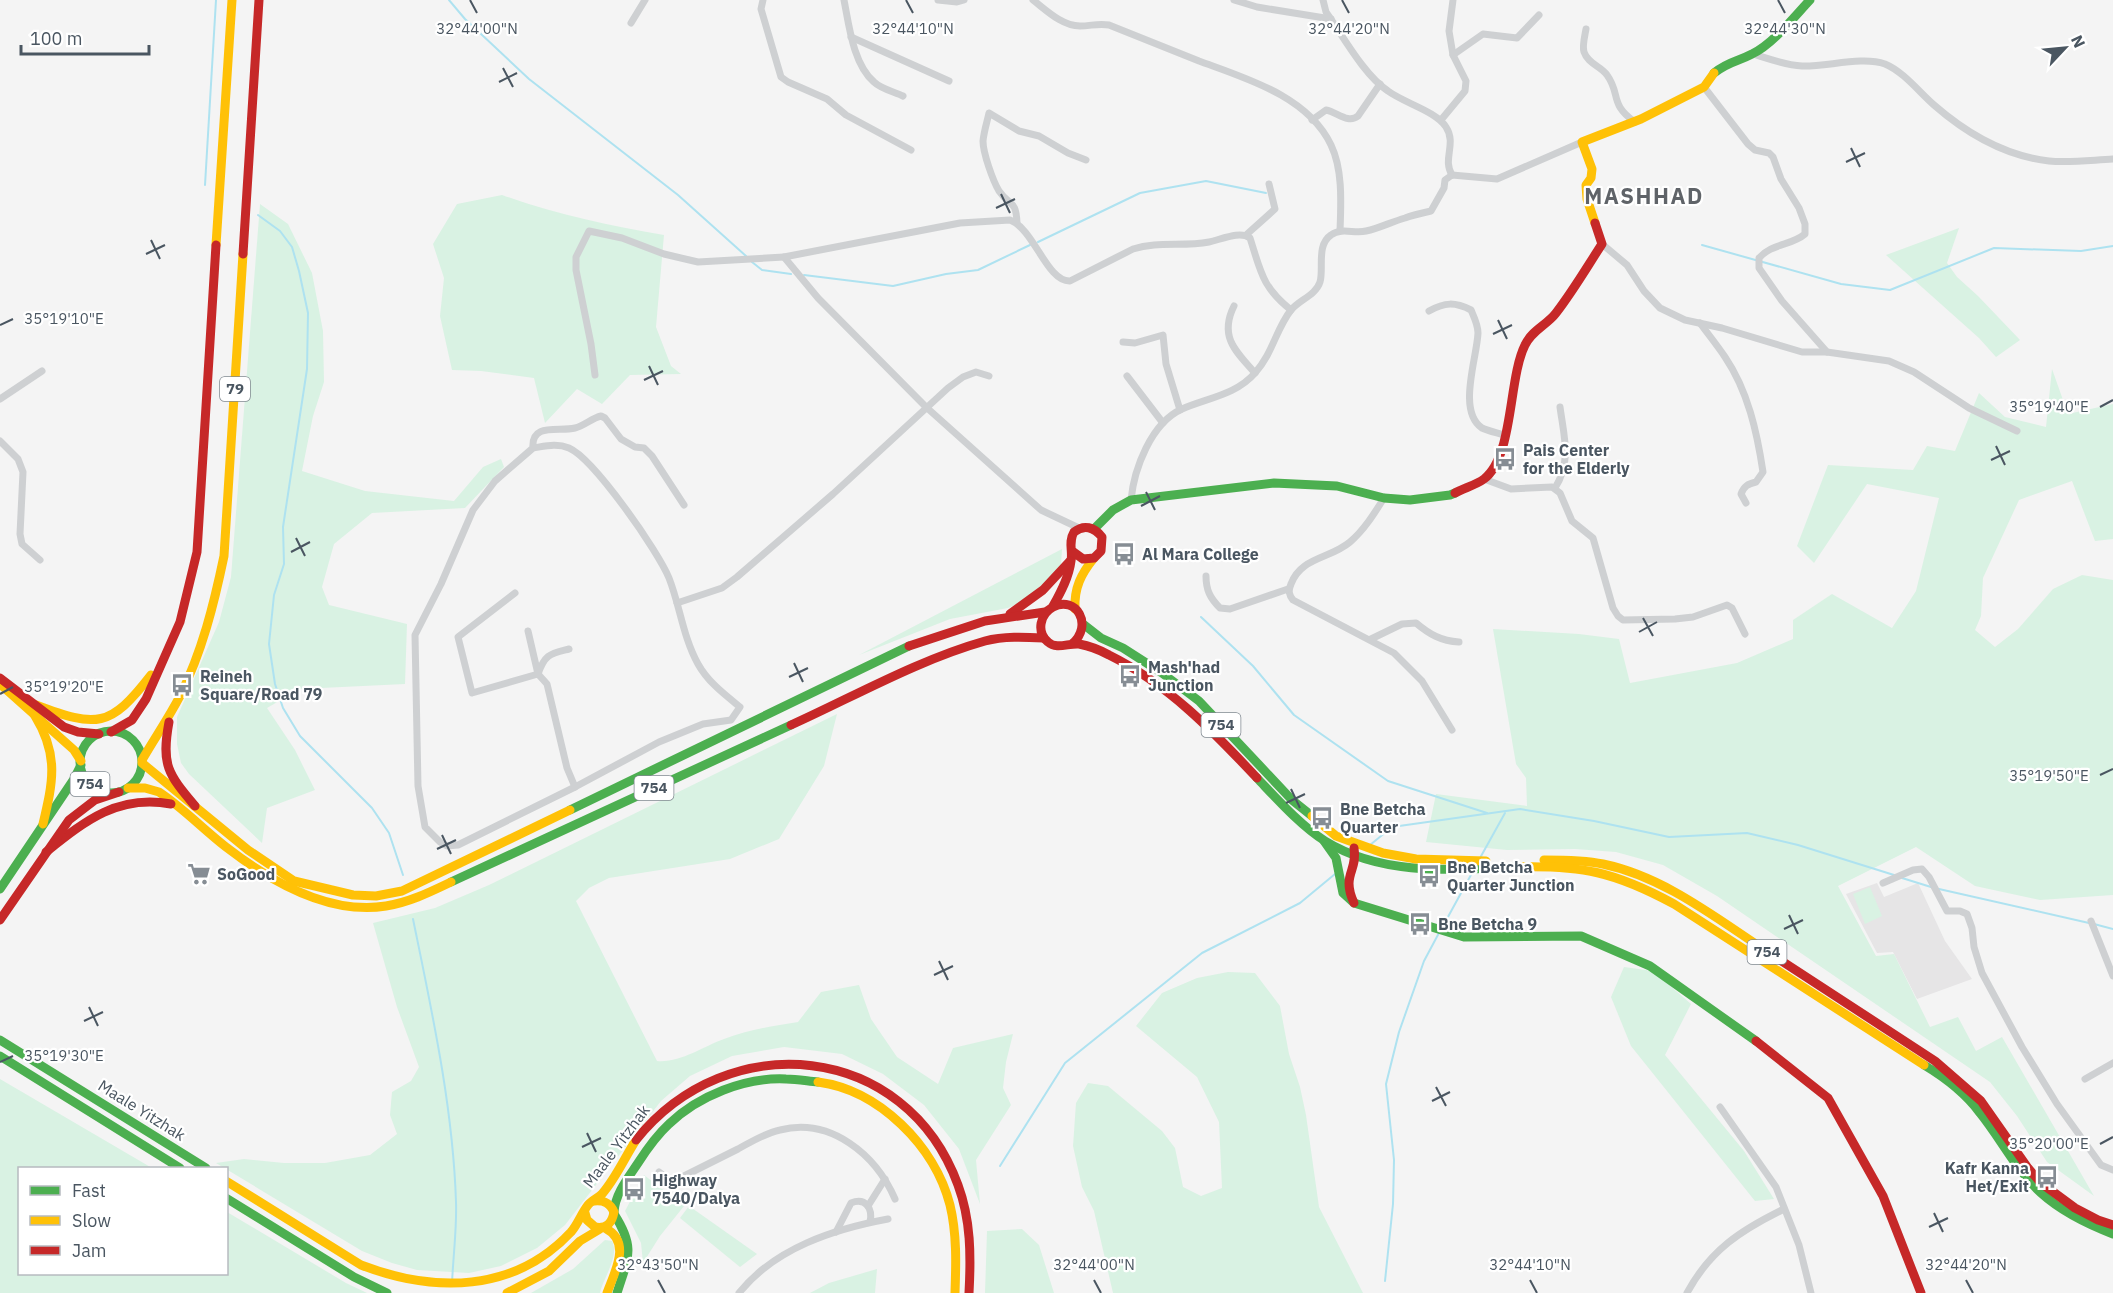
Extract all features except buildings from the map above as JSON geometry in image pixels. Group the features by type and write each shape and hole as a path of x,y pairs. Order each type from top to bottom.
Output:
{"main road":[{"name":"79","path":"111,732 126,725 136,715 146,699 180,622 188,597 197,552 232,0"},
{"name":"79","path":"142,761 171,713 195,661 213,610 224,556 259,0"},
{"path":"1094,529 1113,510 1131,500 1274,483 1337,486 1384,498 1410,500 1450,495 1484,480 1494,466 1504,435 1518,365 1525,344 1537,328 1555,315 1602,244 1587,199 1586,185 1591,178 1592,169 1582,142 1635,122 1704,87 1715,72 1729,62 1753,54 1780,32 1810,0"},
{"path":"1053,606 1064,587 1071,556 1072,536 1079,528 1085,527 1099,532 1103,542 1101,551 1077,582 1075,609"},
{"path":"1071,556 1083,559 1094,558"},
{"path":"1005,617 1053,582 1071,556"},
{"path":"1053,606 1064,604 1075,609"},
{"name":"754","path":"142,761 264,863 294,881 353,895 376,896 402,891 680,758 892,653 961,628 1005,617 1045,612 1053,606"},
{"name":"754","path":"1075,609 1083,624 1101,638 1154,667 1198,701 1292,800 1336,836 1383,853 1416,860 1570,860 1603,864 1628,871 1676,892 1943,1068 1981,1101 2041,1183 2075,1208 2113,1225"},
{"path":"1044,638 1040,624 1045,612"},
{"path":"1072,644 1081,636 1083,624"},
{"name":"754","path":"0,684 74,750 86,779 95,788 109,793 152,789 168,798 227,848 292,889 350,905 371,907 392,905 417,898 928,662 986,641 1015,637 1044,638 1057,646 1072,644 1094,648 1113,656 1164,690 1196,717 1245,765 1282,806 1324,841 1372,860 1431,869 1552,867 1580,869 1631,881 1674,904 1940,1075 1979,1111 2022,1173 2041,1193 2054,1204 2087,1224 2113,1234"},
{"path":"36,705 78,720 100,720 110,717 133,699 165,657"},
{"path":"0,678 71,730 99,734 111,732"},
{"path":"171,713 164,742 166,768 172,780 195,806"},
{"path":"35,716 47,735 53,758 52,783 43,824"},
{"name":"754","path":"111,732 123,734 132,740 139,749 142,761 139,776 123,790"},
{"name":"754","path":"81,763 83,750 99,734"},
{"path":"0,889 74,779 81,763"},
{"path":"0,920 63,827 80,809 95,800 123,790"},
{"path":"46,852 85,822 119,805 154,800 177,806"},
{"path":"1347,840 1355,853 1356,861 1349,877 1348,889 1353,903"},
{"path":"1324,841 1338,863 1340,889 1353,903 1464,937 1581,936 1650,966 1751,1037 1828,1098 1883,1196 1922,1293"},
{"path":"1349,877 1357,863 1362,860 1372,860"},
{"name":"Maale Yitzhak","path":"0,1040 205,1167"},
{"name":"Maale Yitzhak","path":"0,1056 178,1167"},
{"name":"Maale Yitzhak","path":"594,1201 602,1194 636,1139 653,1119 672,1102 701,1084 735,1070 776,1064 806,1065 839,1072 875,1086 901,1104 926,1129 944,1154 959,1185 967,1219 970,1248 969,1293"},
{"name":"Maale Yitzhak","path":"614,1213 616,1200 648,1148 673,1120 692,1106 725,1089 752,1081 790,1078 827,1084 856,1093 880,1106 908,1131 932,1162 946,1190 953,1221 956,1248 955,1293"},
{"name":"Maale Yitzhak","path":"228,1182 354,1261 394,1281 438,1290 490,1284 515,1274 541,1259 577,1226 585,1213"},
{"path":"228,1199 354,1277 387,1293"},
{"path":"607,1293 620,1249 619,1237 612,1230 591,1226 585,1218 590,1204 604,1200 612,1207 627,1234 630,1250 617,1293"},
{"path":"507,1293 530,1283 559,1262 590,1233 612,1222 614,1213"}],"street":[{"path":"631,23 645,0"},
{"path":"763,0 761,9 782,77 788,82 827,99 846,115 911,150"},
{"path":"844,0 851,37 859,59 874,82 903,96"},
{"path":"938,0 957,2 964,0"},
{"path":"1033,0 1054,16 1069,23 1080,26 1099,23 1109,25 1253,81 1278,93 1312,120 1331,146 1337,167 1341,203 1340,231"},
{"path":"1234,0 1257,7 1331,19"},
{"path":"1323,0 1331,19 1369,73 1387,91 1441,120 1448,129 1451,147 1447,162 1452,175"},
{"path":"1441,120 1465,91 1466,81 1453,55 1449,31 1454,0"},
{"path":"1453,55 1483,34 1517,38 1539,15"},
{"path":"1586,28 1584,52 1594,66 1606,72 1613,84 1616,103 1635,122"},
{"path":"851,37 949,81"},
{"path":"1753,54 1782,63 1803,66 1866,62 1884,64 1979,139 2048,161 2113,159"},
{"path":"1312,120 1326,110 1354,120 1380,84"},
{"path":"1704,87 1748,144 1755,150 1769,153 1773,157 1781,179 1799,208 1805,224 1805,234 1797,240 1765,251 1759,258 1759,268 1782,301 1827,352"},
{"path":"1086,160 1068,153 1039,136 1019,131 989,113 983,145 994,181 1000,192 1013,203 1017,222 1057,278 1064,281 1070,281 1144,245 1205,243 1246,235 1275,209 1269,184"},
{"path":"1131,500 1133,480 1146,449 1163,423 1180,410 1236,388 1255,373 1271,352 1291,310 1315,290 1320,281 1320,264 1329,236 1340,231 1363,232 1382,228 1404,218 1431,211 1444,188 1445,180 1452,175 1497,179 1582,142"},
{"path":"595,375 576,264 576,257 590,231 622,237 664,254 699,262 784,258 960,223 1010,220 1017,222"},
{"path":"1246,235 1250,238 1267,286 1274,296 1291,310"},
{"path":"1602,244 1627,265 1644,291 1660,309 1685,320 1802,352 1827,352 1889,361 1914,372 1969,408 2017,431"},
{"path":"784,258 818,298 926,407 1041,510 1079,528"},
{"path":"1430,311 1440,305 1450,303 1471,310 1478,331 1469,395 1470,410 1476,422 1483,428 1504,435"},
{"path":"1234,306 1228,319 1228,333 1233,345 1255,373"},
{"path":"1700,323 1726,358 1741,386 1754,426 1762,472 1756,482 1743,488 1742,494 1746,503"},
{"path":"1123,342 1135,343 1163,334 1166,364 1180,410"},
{"path":"0,399 42,371"},
{"path":"677,603 722,588 738,578 926,407 963,377 976,372 989,376"},
{"path":"1127,376 1163,423"},
{"path":"1555,488 1564,475 1566,453 1560,407"},
{"path":"533,448 534,438 545,429 578,428 601,416 621,439 635,447 644,448 652,456 684,505"},
{"path":"0,441 21,465 23,472 20,534 22,544 40,560"},
{"path":"553,444 567,447 581,454 597,471 650,544 669,577 689,647 700,667 710,681 740,707 731,720 703,724 659,742 458,845 447,846 425,827 418,786 415,635 441,584 473,510 495,481 533,448 553,444"},
{"path":"1484,480 1511,489 1546,486 1555,488 1564,498 1568,515 1572,521 1593,537 1613,608 1623,620 1675,619 1727,605 1732,608 1744,634"},
{"path":"1384,498 1365,527 1353,540 1341,549 1310,562 1294,574 1288,589 1289,596 1394,653 1422,681 1452,730"},
{"path":"1206,576 1206,588 1211,599 1220,608 1230,609 1288,589"},
{"path":"515,593 458,637 472,693 538,674"},
{"path":"1371,639 1402,624 1416,623 1445,641 1459,642"},
{"path":"528,631 538,674 547,684 567,768 575,787"},
{"path":"538,674 543,659 569,649"},
{"path":"1883,883 1913,870 1922,869 1929,877 1947,911 1960,911 1966,914 1972,928 1974,947 1982,973 2022,1047 2057,1104 2101,1165 2113,1170"},
{"path":"2091,921 2113,976"},
{"path":"2085,1079 2113,1063"},
{"path":"1720,1107 1776,1187 1799,1245 1812,1293"},
{"path":"659,1172 672,1182 763,1136 779,1130 814,1127 852,1143 885,1179 896,1199"},
{"path":"868,1206 885,1179"},
{"path":"836,1232 851,1203 857,1200 863,1201 868,1206 872,1213 870,1222"},
{"path":"1687,1293 1703,1268 1727,1242 1756,1223 1784,1209"},
{"path":"739,1293 763,1269 808,1242 870,1222 888,1219"}],"shaded area":[{"path":"1877,883 1884,897 1918,883 1945,941 1972,979 1917,999 1893,952 1877,953 1846,894"}],"green space":[{"path":"502,195 582,219 664,235 656,327 671,366 681,374 630,375 602,404 577,389 545,423 534,378 481,371 452,370 440,316 444,278 433,244 457,204"},
{"path":"260,204 288,224 312,273 323,331 324,382 313,416 302,471 365,491 454,501 483,467 501,459 504,467 465,508 372,513 334,544 322,587 329,605 407,624 405,684 300,689 267,708 295,750 315,790 267,808 262,843 189,774 181,763 177,744 177,717 219,622 231,577"},
{"path":"1959,228 1947,263 1957,277 2020,340 1996,357 1979,338 1886,255"},
{"path":"2052,369 2068,414 2113,404 2113,539 2095,541 2072,481 2019,500 1983,578 1981,616 1975,630 1995,647 2018,629 2053,589 2082,575 2113,580 2113,895 2040,900 1975,886 1916,847 1838,886 1876,956 1894,954 1930,1027 1958,1017 1976,1051 2002,1037 2094,1196 2047,1162 2017,1116 1990,1082 1717,896 1663,865 1616,852 1575,849 1507,850 1426,842 1436,794 1527,806 1526,778 1516,764 1493,629 1579,634 1619,639 1630,683 1737,663 1793,639 1793,620 1832,594 1892,628 1916,591 1939,498 1867,484 1814,563 1797,546 1828,465 1913,470 1927,446 1955,451 1979,393 2005,417 2046,427"},
{"path":"1062,549 1061,565 1049,579 1020,603 1008,608 950,619 859,655"},
{"path":"837,714 824,766 779,839 730,859 609,878 589,888 576,901 657,1061 674,1060 742,1033 798,1022 821,992 859,985 871,1019 897,1057 938,1084 953,1048 1013,1034 1003,1088 1011,1105 976,1160 980,1204 959,1149 924,1105 883,1074 842,1054 784,1047 732,1056 690,1076 661,1101 565,1225 537,1248 501,1266 469,1273 417,1270 362,1251 228,1170 228,1167 216,1163 244,1159 284,1163 325,1163 370,1155 397,1134 390,1115 392,1092 411,1081 419,1067 397,1007 373,923 435,908 489,885"},
{"path":"1870,887 1882,916 1865,924 1853,894"},
{"path":"1624,967 1653,971 1691,1004 1665,1055 1744,1151 1774,1199 1755,1201 1631,1046 1611,997"},
{"path":"1228,972 1255,973 1280,1006 1289,1054 1306,1115 1319,1207 1363,1293 1113,1293 1094,1211 1082,1187 1073,1146 1076,1103 1088,1083 1108,1086 1162,1131 1175,1148 1183,1187 1201,1196 1222,1188 1219,1122 1197,1077 1136,1026 1162,993 1197,978"},
{"path":"0,1079 150,1167 18,1167 18,1275 228,1275 228,1213 346,1283 367,1293 0,1293"},
{"path":"644,1175 684,1206 660,1236 643,1263 641,1243 625,1211"},
{"path":"689,1206 757,1254 740,1267 680,1218"},
{"path":"1022,1229 1039,1245 1054,1293 985,1293 987,1231"},
{"path":"605,1240 612,1241 614,1253 600,1293 531,1293 573,1269"},
{"path":"877,1269 875,1293 810,1293 829,1283"}],"waterway":[{"path":"205,185 216,0"},
{"path":"449,0 465,19 529,79 678,195 746,256"},
{"path":"1038,242 1140,193 1206,181 1266,193"},
{"path":"258,215 280,231 292,247 308,313 307,369 283,527 284,564 274,595 269,644 275,684 283,708 300,736 372,808 389,833 403,875"},
{"path":"804,275 893,286 946,274 978,270 1030,245"},
{"path":"1702,245 1841,284 1890,290 1994,248 2081,251 2113,246"},
{"path":"752,262 762,270 791,274"},
{"path":"1201,617 1253,666 1294,715 1388,781 1487,813"},
{"path":"1370,845 1392,827 1520,809 1594,821 1669,837 1747,833 1798,845 1894,875"},
{"path":"1480,858 1505,813"},
{"path":"1443,926 1472,873"},
{"path":"1000,1166 1065,1063 1202,953 1300,903 1335,874"},
{"path":"1902,878 1931,887"},
{"path":"1939,889 2089,923"},
{"path":"413,919 451,1131 456,1212 452,1284"},
{"path":"2094,924 2113,929"},
{"path":"1385,1281 1393,1204 1394,1160 1386,1084 1399,1032 1424,961 1440,931"}],"traffic: fast":[{"path":"1714,73 1768,44 1810,0"},
{"path":"1094,529 1113,510 1131,500 1274,483 1337,486 1384,498 1410,500 1455,493"},
{"path":"1083,624 1101,638 1123,648 1162,673 1199,701 1292,800 1312,816"},
{"path":"570,810 909,646"},
{"path":"451,882 791,725"},
{"path":"111,731 133,740 142,762 133,784 111,793 89,784 80,762 89,740 111,731"},
{"path":"0,889 81,765"},
{"path":"1257,778 1316,835 1347,852 1370,860 1417,868 1515,867"},
{"path":"1324,841 1336,858 1343,893 1354,903 1464,937 1581,936 1650,966 1756,1041"},
{"path":"0,1040 204,1167"},
{"path":"0,1056 178,1167"},
{"path":"1924,1065 1968,1099 1988,1123 2016,1164 2041,1193 2075,1217 2113,1234"},
{"path":"614,1212 623,1186 649,1147 669,1124 694,1105 723,1090 754,1081 786,1079 818,1082"},
{"path":"228,1199 354,1277 387,1293"},
{"path":"614,1214 628,1245 627,1262 617,1293"}],"traffic: slow":[{"path":"216,245 232,0"},
{"path":"1595,223 1587,199 1586,185 1591,178 1592,169 1582,142 1641,119 1704,87 1714,73"},
{"path":"142,760 171,713 195,662 224,556 243,254"},
{"path":"1075,609 1079,582 1094,558"},
{"path":"36,705 88,720 101,718 113,714 124,705 151,675"},
{"path":"0,684 74,750 81,761"},
{"path":"35,716 48,743 52,769 43,824"},
{"path":"142,763 248,850 294,881 353,895 376,896 402,891 570,810"},
{"path":"128,788 145,788 159,792 243,860 281,883 322,900 343,905 386,906 412,899 451,882"},
{"path":"1312,816 1336,836 1383,853 1416,859 1486,861"},
{"path":"1544,860 1603,864 1648,879 1690,900 1768,952"},
{"path":"1515,867 1579,869 1634,884 1653,893 1674,904 1924,1065"},
{"path":"818,1082 841,1087 883,1109 918,1142 932,1162 943,1183 954,1227 955,1293"},
{"path":"228,1182 361,1265 417,1280 444,1283 472,1282 499,1277 524,1267 549,1252 571,1232 588,1205 607,1188 636,1140"},
{"path":"585,1213 587,1220 595,1227 603,1227 610,1222 614,1212 611,1206 604,1202 594,1201"},
{"path":"605,1228 613,1234 620,1249 617,1266 607,1293"},
{"path":"507,1293 549,1271 580,1241 600,1229"}],"traffic: jam":[{"path":"243,254 259,0"},
{"path":"1455,493 1481,481 1494,468 1506,435 1516,377 1525,345 1532,335 1556,313 1602,244 1595,223"},
{"path":"111,732 132,720 146,699 180,622 197,552 216,245"},
{"path":"1053,606 1068,573 1071,539 1074,532 1081,528 1089,528 1102,537 1101,551 1094,558 1083,559 1072,551"},
{"path":"1010,614 1043,590 1070,561"},
{"path":"1072,644 1082,629 1079,614 1069,605 1061,604 1053,607 1045,614 1041,623 1042,633 1048,642 1055,646 1079,644 1095,648 1151,680 1189,710 1257,778"},
{"path":"909,646 985,621 1045,612"},
{"path":"791,725 935,658 960,649 999,638 1044,638"},
{"path":"0,678 64,727 78,732 99,734"},
{"path":"169,722 166,749 169,768 178,785 195,806"},
{"path":"0,920 69,820 95,800 119,792"},
{"path":"46,852 89,821 118,807 152,802 171,804"},
{"path":"1354,848 1354,863 1349,879 1350,893 1354,903"},
{"path":"1768,952 1935,1061 1981,1101 2041,1183 2075,1208 2113,1225"},
{"path":"1756,1041 1828,1098 1883,1196 1921,1293"},
{"path":"636,1140 674,1103 718,1078 765,1066 812,1066 858,1078 899,1101 933,1137 958,1185 969,1238 969,1293"}],"place":[{"name":"Pais Center for the Elderly","path":"1505,459"},
{"name":"Al Mara College","path":"1124,554"},
{"name":"Mash'had Junction","path":"1130,676"},
{"name":"Reineh Square/Road 79","path":"182,685"},
{"name":"Bne Betcha Quarter","path":"1322,818"},
{"name":"SoGood","path":"199,874"},
{"name":"Bne Betcha Quarter Junction","path":"1429,876"},
{"name":"Bne Betcha 9","path":"1420,924"},
{"name":"Kafr Kanna Het/Exit","path":"2047,1177"},
{"name":"Highway 7540/Dalya","path":"634,1189"}],"district":[{"name":"MASHHAD","path":"1644,196"}]}
